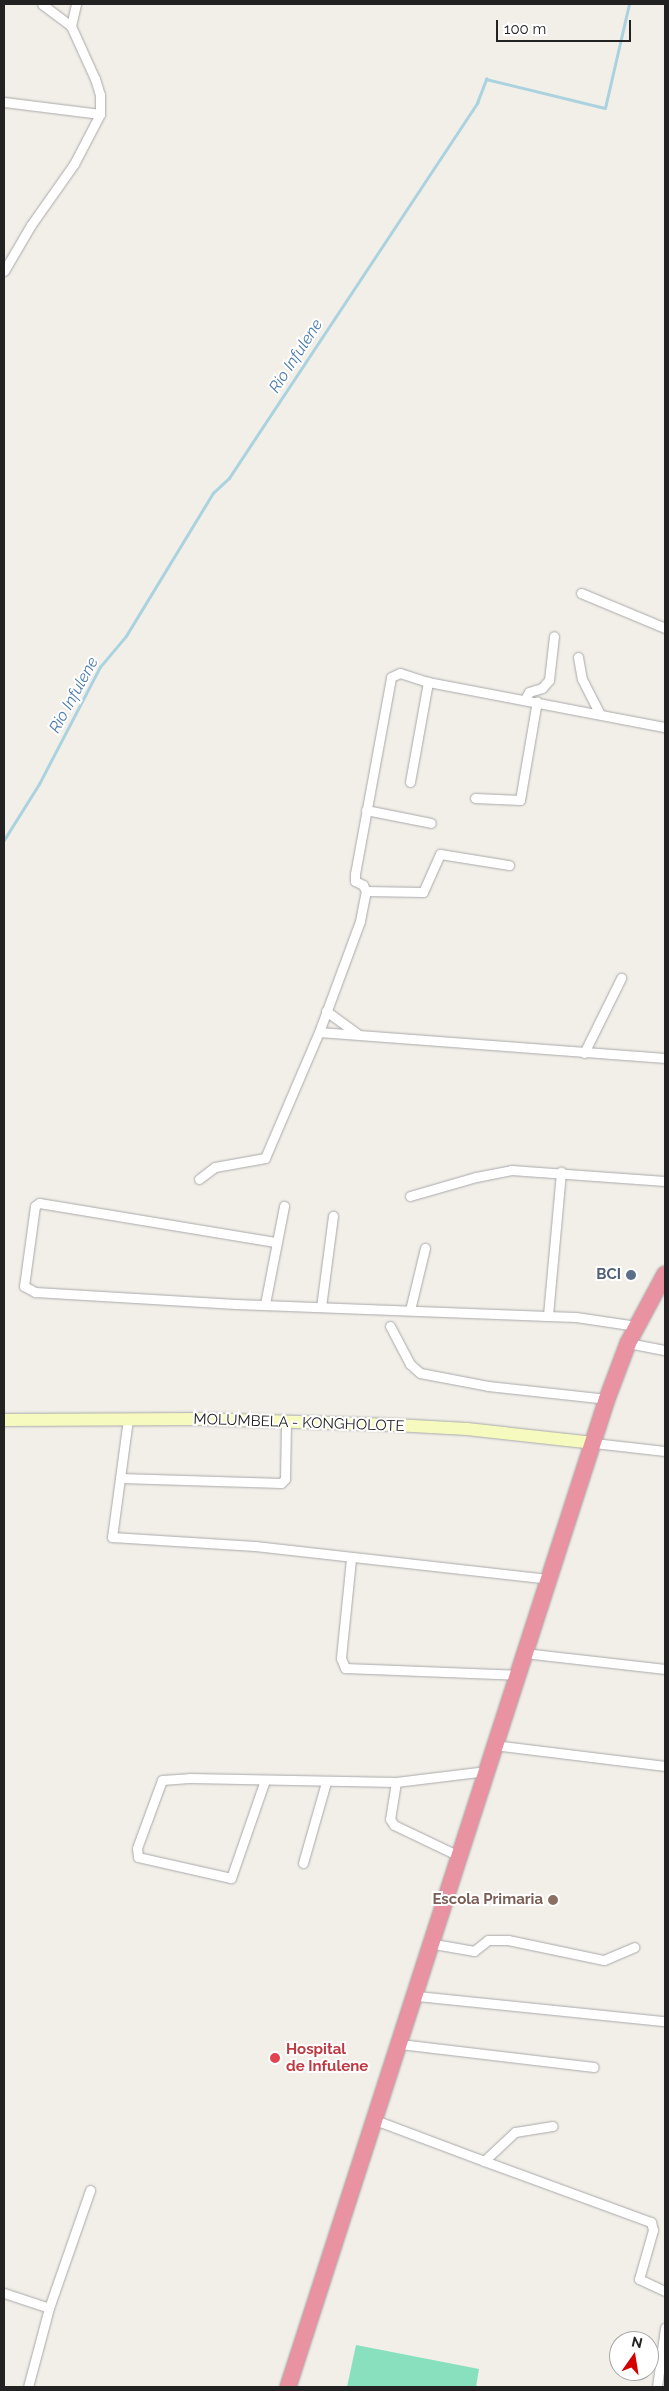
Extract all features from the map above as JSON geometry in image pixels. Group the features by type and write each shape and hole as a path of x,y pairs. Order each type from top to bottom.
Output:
{"highway":[{"path":"288,2387 434,1944 459,1856 516,1675 608,1399 628,1343 665,1274"}],"street":[{"path":"4,271 31,225 77,159 100,114 100,95 95,79 71,26 42,4"},
{"path":"71,26 76,4"},
{"path":"4,102 100,114"},
{"path":"581,592 665,628"},
{"path":"525,699 529,692 542,688 549,680 554,636"},
{"path":"578,657 582,679 599,712"},
{"path":"200,1179 215,1167 265,1158 319,1032 360,921 366,891 363,885 355,881 355,874 391,677 400,673 428,682 599,712 665,727"},
{"path":"410,782 428,682"},
{"path":"475,798 520,800 537,701"},
{"path":"366,810 431,823"},
{"path":"366,891 423,892 440,854 510,865"},
{"path":"584,1053 621,978"},
{"path":"326,1011 358,1035"},
{"path":"319,1032 665,1058"},
{"path":"410,1196 476,1176 512,1170 665,1180"},
{"path":"548,1316 561,1172"},
{"path":"275,1242 39,1203 35,1206 24,1286 28,1290 265,1304 548,1316 636,1326"},
{"path":"265,1304 275,1242 284,1206"},
{"path":"321,1307 333,1216"},
{"path":"410,1310 425,1248"},
{"path":"390,1326 410,1364 420,1373 464,1382 608,1399"},
{"path":"628,1343 665,1350"},
{"path":"128,1419 113,1538 255,1546 548,1579"},
{"name":"MOLUMBELA - KONGHOLOTE","path":"4,1420 286,1421 467,1429 594,1443"},
{"path":"120,1478 281,1483 285,1479 286,1421"},
{"path":"594,1443 665,1451"},
{"path":"351,1558 340,1658 345,1668 516,1675"},
{"path":"524,1653 665,1669"},
{"path":"494,1745 665,1766"},
{"path":"265,1780 231,1878 138,1857 137,1848 162,1780 265,1780 396,1782 486,1771"},
{"path":"303,1862 326,1782"},
{"path":"396,1782 390,1819 394,1825 459,1856"},
{"path":"434,1944 474,1951 488,1940 508,1940 604,1960 634,1947"},
{"path":"417,1996 665,2021"},
{"path":"400,2044 594,2067"},
{"path":"375,2120 651,2222 653,2230 639,2279 665,2291"},
{"path":"484,2161 515,2132 553,2126"},
{"path":"28,2387 50,2308 90,2190"},
{"path":"4,2293 50,2308"},
{"path":"657,2387 665,2328"}],"green space":[{"path":"356,2345 479,2369 476,2387 347,2387"}],"waterway":[{"name":"Rio Infulene","path":"4,840 39,784 100,667 126,636 213,493 229,478 477,103 486,79 605,108 629,4"}],"place":[{"name":"BCI","path":"631,1275"},
{"name":"Escola Primaria","path":"553,1900"},
{"name":"Hospital de Infulene","path":"275,2058"}]}
